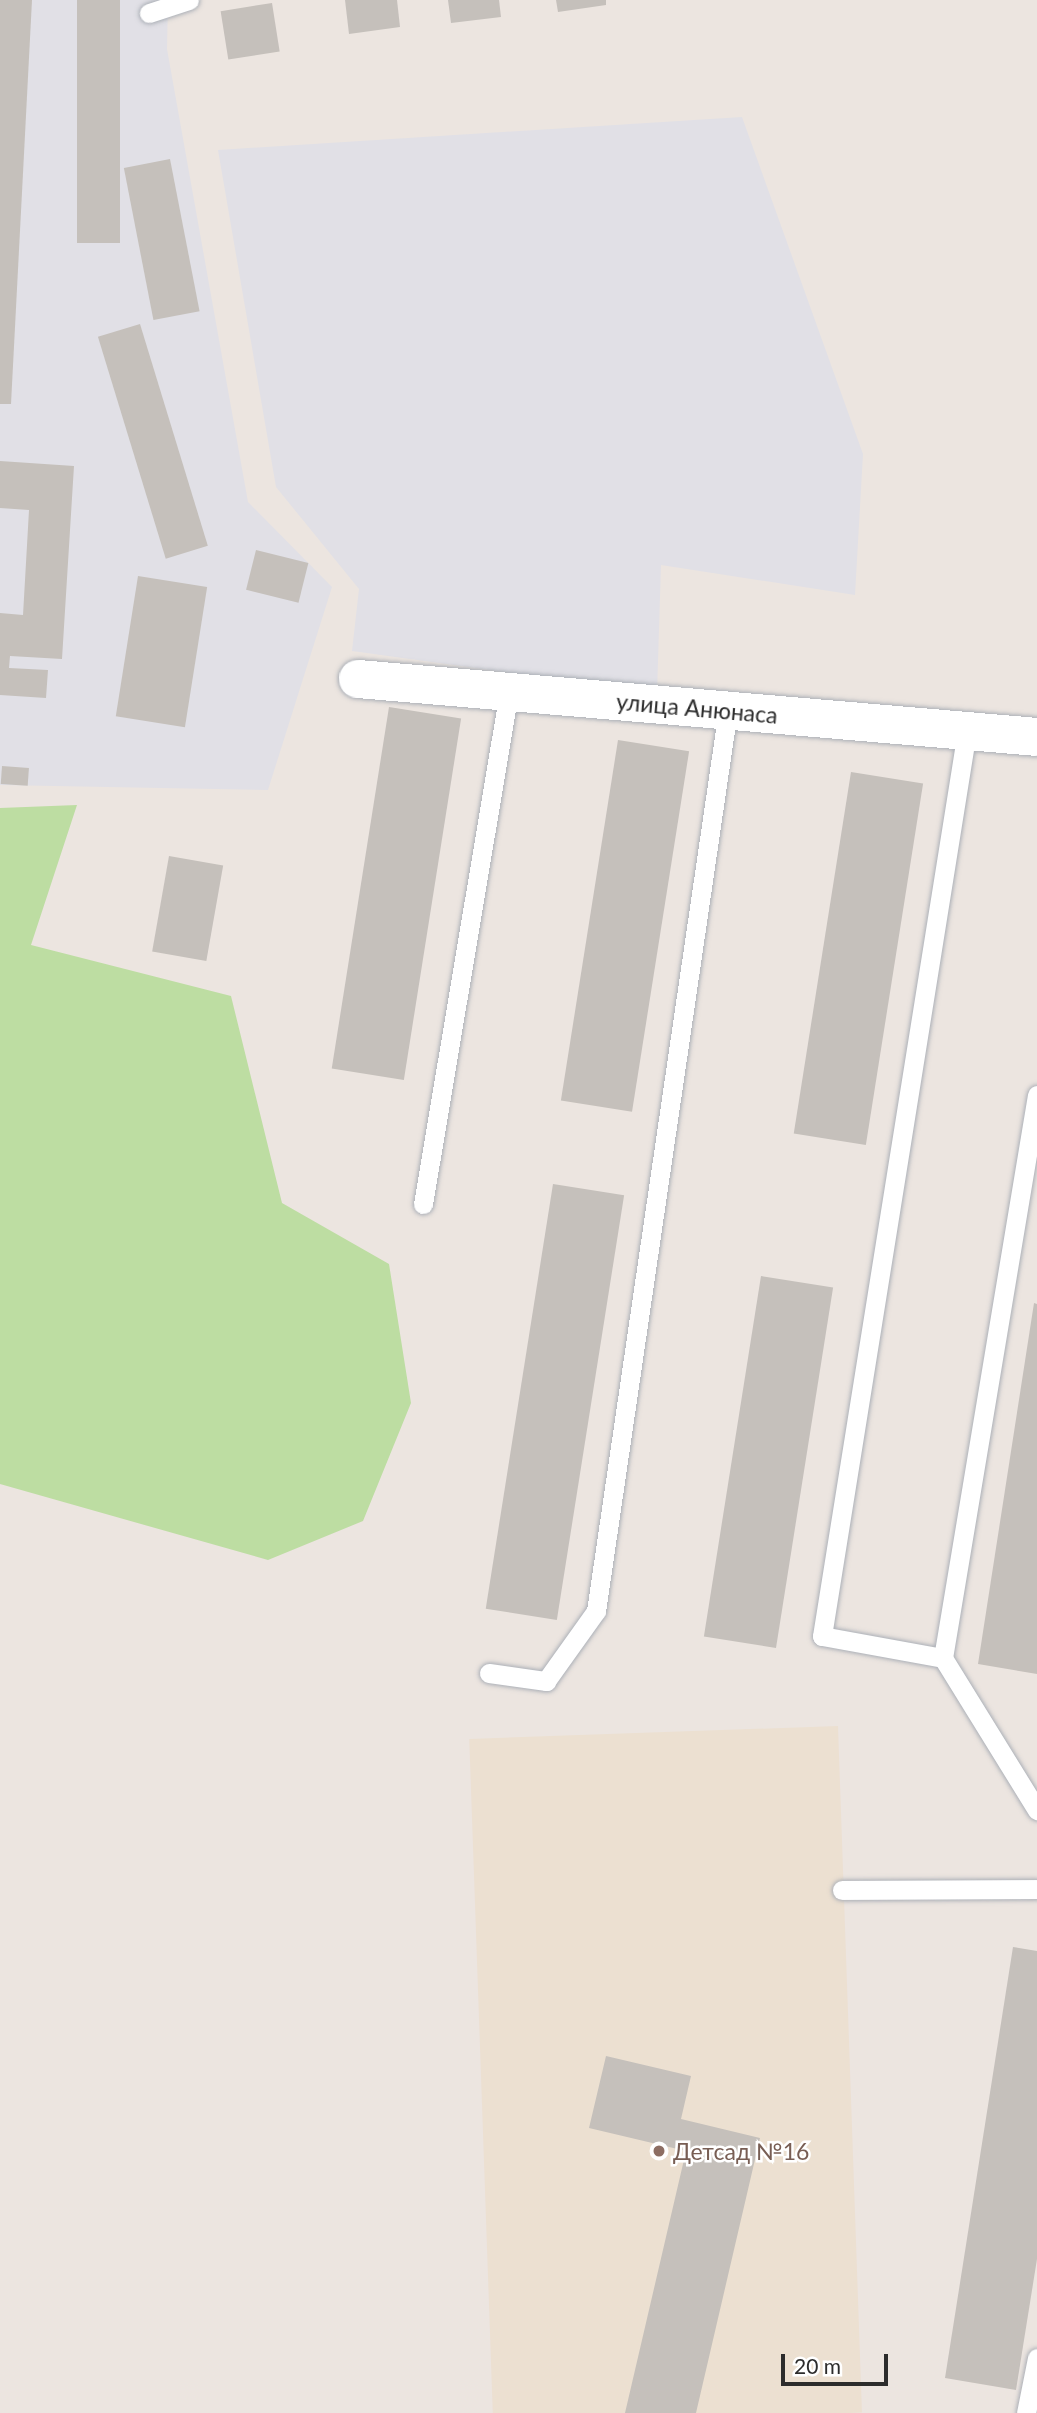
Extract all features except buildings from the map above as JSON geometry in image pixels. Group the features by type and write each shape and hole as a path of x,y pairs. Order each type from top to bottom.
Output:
{"street":[{"name":"улица Анюнаса","path":"358,679 1037,737"}],"lane":[{"path":"149,13 189,0"},
{"path":"423,1203 509,691"},
{"path":"489,1673 546,1681 596,1611 728,710"},
{"path":"943,1658 822,1636 967,731"},
{"path":"1037,1095 943,1658 1037,1810"},
{"path":"842,1889 1037,1889"},
{"path":"1026,2413 1037,2358"}],"shaded area":[{"path":"0,0 168,0 167,49 248,502 332,587 268,790 0,785"},
{"path":"742,117 863,454 855,595 661,565 657,693 352,651 359,589 276,487 218,150"},
{"name":"Детсад №16","path":"838,1726 862,2413 493,2413 469,1739"}],"green space":[{"path":"77,805 31,945 231,996 282,1203 389,1264 411,1403 363,1521 268,1560 0,1484 0,808"}],"place":[{"name":"Детсад №16","path":"659,2151"}]}
